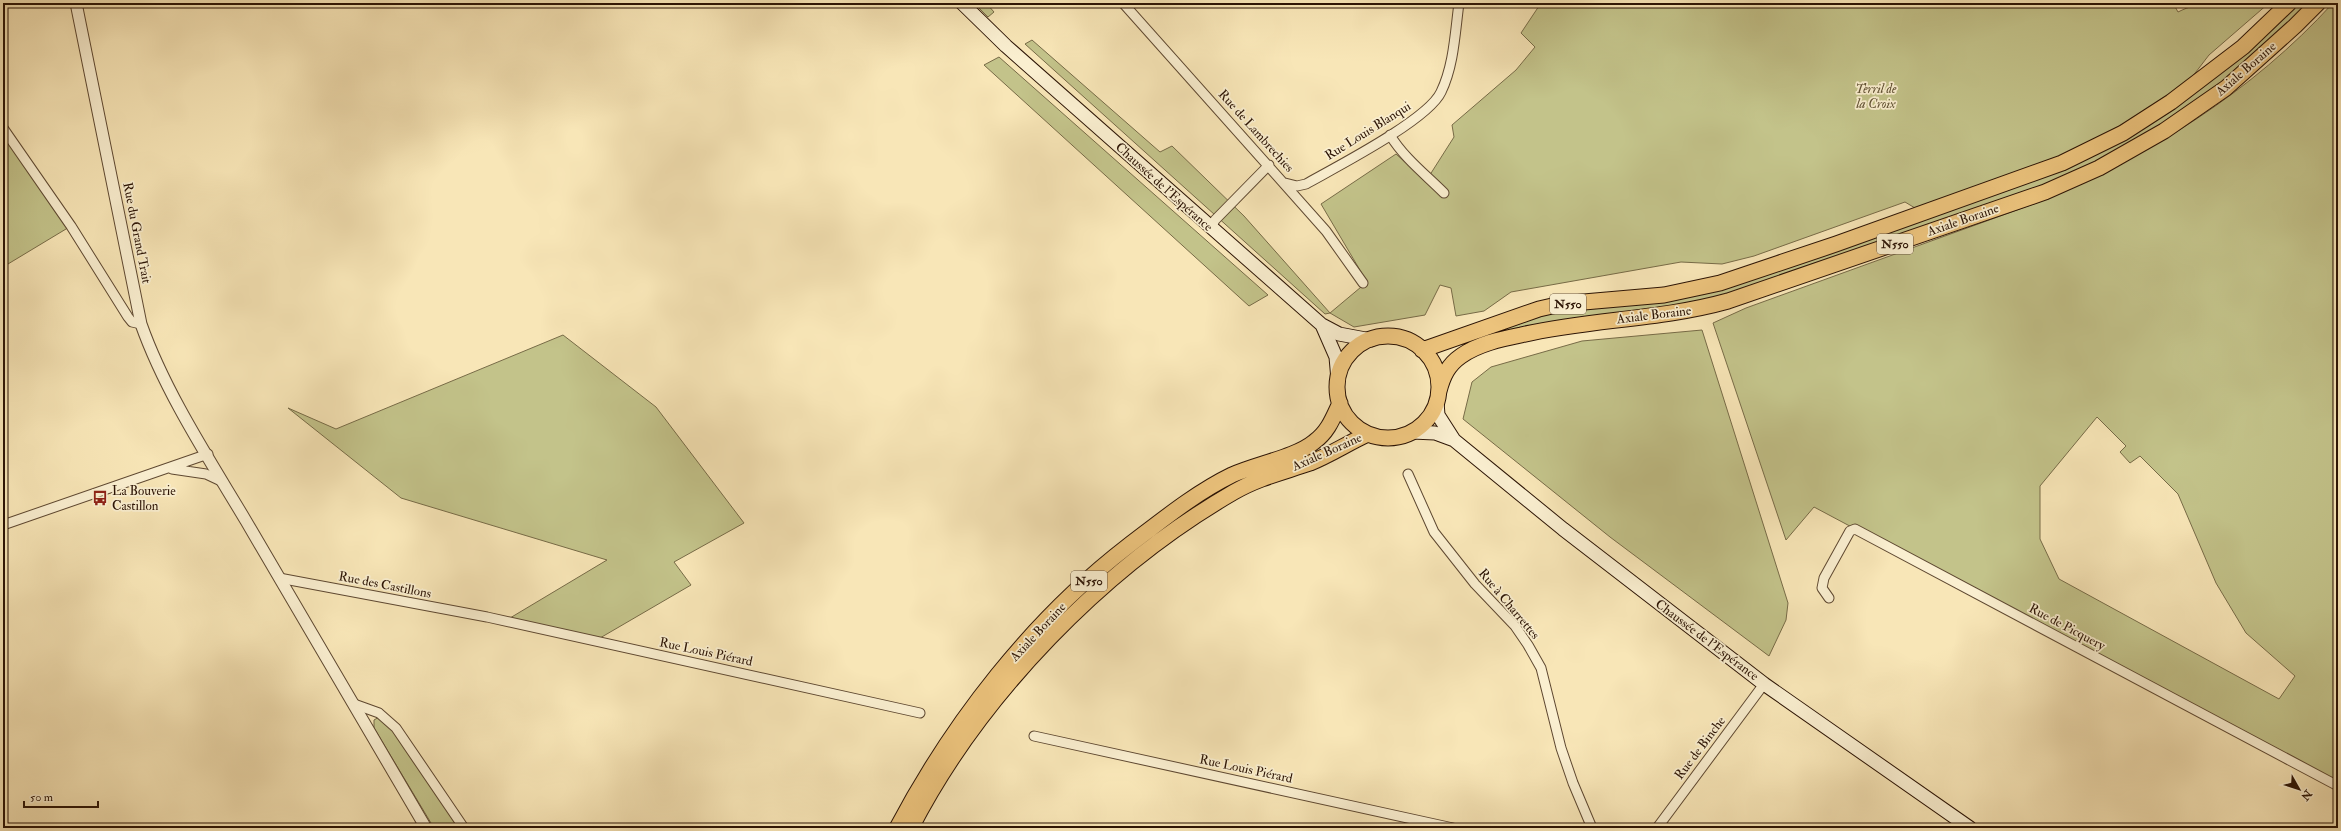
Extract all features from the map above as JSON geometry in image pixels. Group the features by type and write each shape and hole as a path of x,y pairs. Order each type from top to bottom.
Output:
{"highway":[{"name":"Axiale Boraine","path":"1422,350 1539,309 1561,304 1664,295 1720,283 1842,242 2062,163 2122,133 2171,102 2243,47 2289,3"},
{"name":"Axiale Boraine","path":"1438,396 1443,375 1449,367 1474,349 1558,326 1681,313 1728,301 2072,181 2140,146 2204,105 2261,58 2318,3"},
{"name":"N550","path":"1396,337 1406,340 1422,350 1436,370 1438,396 1426,421 1412,432 1390,438 1368,434 1350,421 1340,403 1338,380 1341,369 1351,353 1371,340 1396,337"},
{"name":"Axiale Boraine","path":"897,828 920,785 970,711 1043,625 1080,588 1126,548 1203,492 1232,475 1314,443 1327,430 1340,403"},
{"name":"Axiale Boraine","path":"911,828 950,760 986,713 1027,662 1058,628 1097,593 1174,532 1235,492 1263,479 1318,459 1368,434"}],"main road":[{"name":"Chaussée de l'Espérance","path":"962,3 1006,46 1322,325"},
{"path":"1322,325 1339,334 1371,340"},
{"path":"1322,325 1336,357 1338,380"},
{"path":"1438,396 1438,415 1454,440"},
{"path":"1412,432 1435,433 1454,440"},
{"name":"Chaussée de l'Espérance","path":"1454,440 1564,529 1764,684 1970,828"}],"street":[{"name":"Rue du Grand Trait","path":"76,3 141,324 158,369 426,828"},
{"name":"Rue de Lambrechies","path":"1123,3 1285,183 1340,248 1363,283"},
{"name":"Rue Louis Blanqui","path":"1285,183 1297,186 1306,184 1390,135 1419,115 1440,94 1451,64 1460,3"},
{"path":"3,128 71,226 128,317 132,322 141,324"},
{"path":"1390,135 1416,167 1444,192"},
{"path":"1211,228 1215,220 1269,165"},
{"path":"3,525 161,470 210,458"},
{"path":"194,470 210,458"},
{"path":"161,470 179,468 194,470 223,482"},
{"name":"Rue à Charrettes","path":"1408,474 1434,532 1475,584 1514,626 1528,644 1541,668 1561,748 1573,783 1592,828"},
{"name":"Rue de Picquery","path":"1829,598 1822,588 1824,578 1850,531 1855,529 2338,786"},
{"name":"Rue des Castillons","path":"279,578 487,617"},
{"name":"Rue Louis Piérard","path":"487,617 920,713"},
{"name":"Rue de Binche","path":"1657,828 1764,684"},
{"path":"354,704 380,713 396,728 464,828"},
{"name":"Rue Louis Piérard","path":"1034,736 1453,828"}],"green space":[{"path":"974,3 986,3 994,12 988,17"},
{"name":"Terril de la Croix","path":"1541,3 2173,3 2178,12 2192,6 2208,3 2218,5 2220,3 2269,3 2209,55 2189,81 2141,114 2065,156 1915,208 1905,202 1754,256 1722,264 1681,262 1511,292 1484,311 1456,316 1451,288 1440,285 1425,315 1354,327 1330,313 1367,282 1321,204 1396,154 1426,181 1454,137 1452,125 1516,70 1535,47 1521,33"},
{"path":"2298,3 2311,3 2227,79 2173,119 2125,147 2040,188 1710,301 1520,328 1462,344 1524,320 1567,310 1643,304 2098,151 2282,19"},
{"path":"2333,3 2338,3 2338,786 1814,507 1786,540 1713,323 1746,308 2039,202 2080,184 2120,164 2197,119 2268,65 2302,35","holes":["2097,417 2126,446 2120,452 2130,463 2140,456 2178,494 2216,583 2246,633 2295,676 2279,699 2059,579 2040,539 2040,486"]},
{"path":"1032,40 1160,152 1172,146 1244,216 1330,313 1325,314 1025,44"},
{"path":"999,57 1268,295 1249,306 984,65"},
{"path":"3,128 71,226 3,267"},
{"path":"1702,330 1788,603 1786,620 1769,656 1610,537 1463,419 1472,382 1491,367 1582,341"},
{"path":"563,335 656,407 744,523 674,562 691,585 600,638 510,618 607,560 401,498 288,408 336,429"},
{"path":"379,717 384,718 462,828 434,828 374,728 374,720"}],"place":[{"name":"La Bouverie Castillon","path":"100,498"}]}
